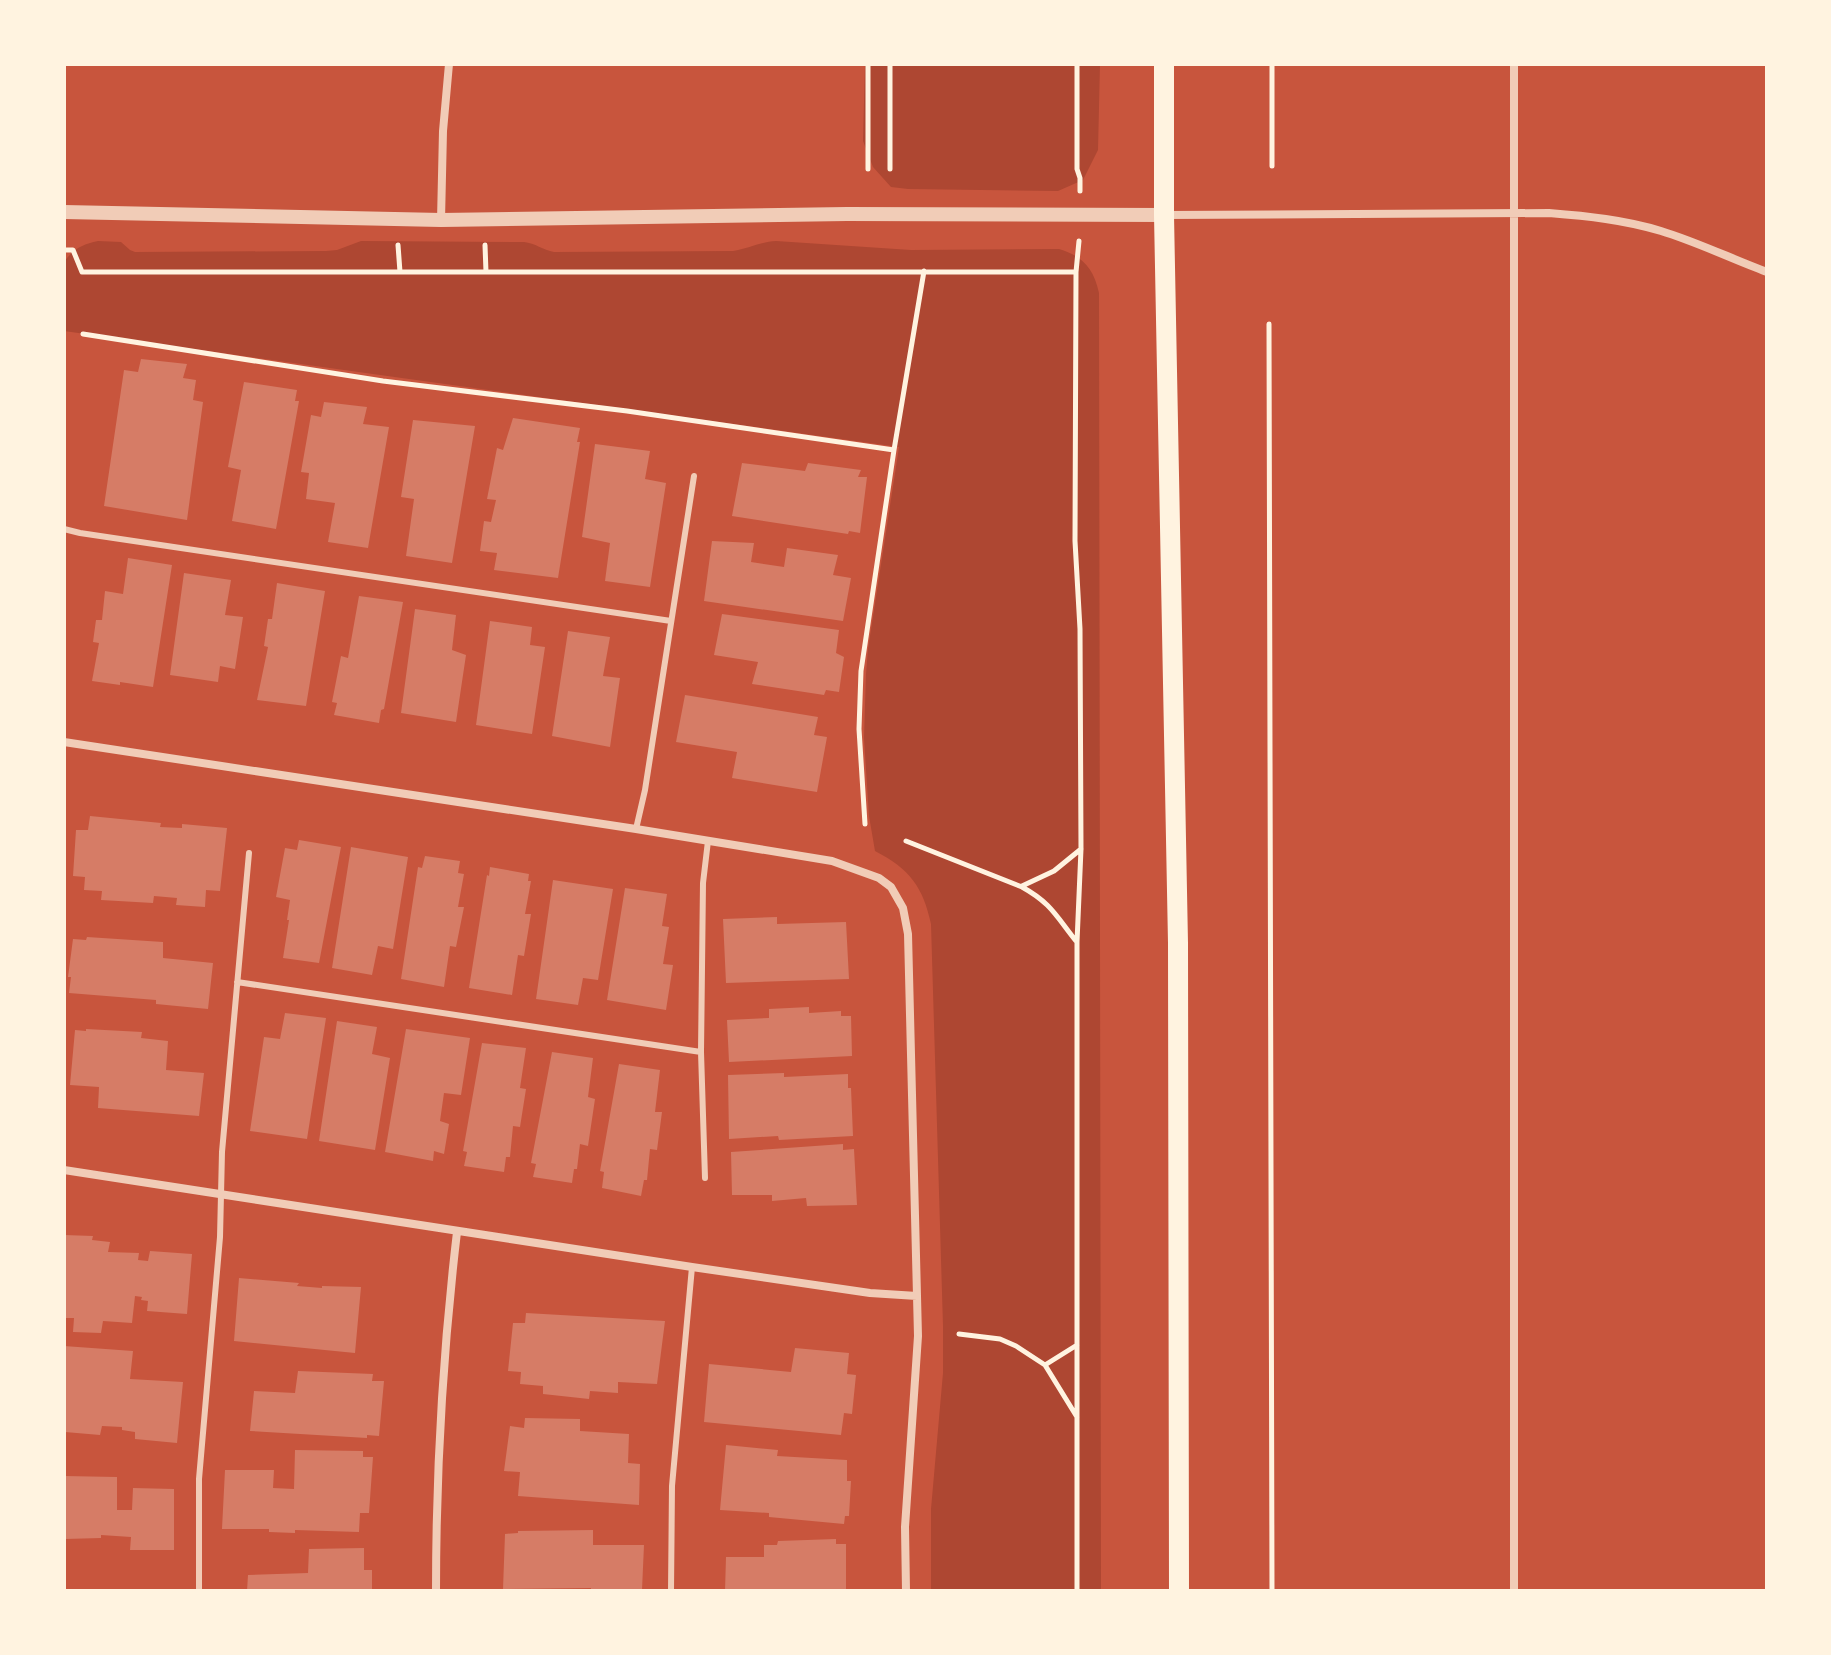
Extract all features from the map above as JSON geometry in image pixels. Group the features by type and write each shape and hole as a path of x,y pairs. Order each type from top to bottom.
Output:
{"main road":[{"path":"1164,64 1164,215 1178,943 1179,1591"}],"street":[{"path":"441,220 443,131 449,64"},
{"path":"1514,64 1514,1591"},
{"path":"64,212 441,220 847,214 1559,214 1621,221 1673,235 1767,272"},
{"path":"64,742 832,861 866,872 891,887 903,908 908,934 918,1336 905,1527 906,1591"},
{"path":"64,1170 692,1267 870,1293 917,1296"},
{"path":"436,1591 436,1498 450,1289 457,1232"}],"lane":[{"path":"636,829 645,790 694,476"},
{"path":"64,529 671,621"},
{"path":"705,1178 701,1052 703,883 708,841"},
{"path":"199,1591 199,1479 220,1237 222,1152 249,853"},
{"path":"237,982 701,1052"},
{"path":"671,1591 672,1486 692,1267"}],"path":[{"path":"868,64 868,169"},
{"path":"890,64 890,169"},
{"path":"1077,64 1077,169 1080,178"},
{"path":"1272,64 1272,166"},
{"path":"485,244 486,272"},
{"path":"398,245 400,272"},
{"path":"64,250 73,250 82,272 1076,272"},
{"path":"1077,1591 1077,942 1081,849 1080,629 1075,541 1076,272 1079,257"},
{"path":"865,824 859,729 861,671 924,271"},
{"path":"1269,324 1272,1591"},
{"path":"83,334 383,381 627,411 894,450"},
{"path":"906,841 1039,896 1077,942"},
{"path":"1022,887 1054,871 1081,849"},
{"path":"959,1334 1000,1339 1045,1365 1077,1418"},
{"path":"1045,1365 1077,1345"}],"shaded area":[{"path":"865,64 1100,64 1098,150 1083,180 1058,191 891,187 873,167 863,141"},
{"path":"98,241 121,242 135,252 326,251 361,241 524,242 554,252 733,251 776,241 911,250 1059,249 1075,255 1090,270 1099,293 1101,1591 931,1591 931,1509 943,1373 943,1326 931,924 924,900 913,880 875,851 869,816 864,738 868,649 899,447 64,331 64,262 79,248"}],"building":[{"path":"141,359 187,364 183,378 196,380 193,400 203,402 187,520 104,506 124,370 138,372"},
{"path":"244,382 297,390 295,401 299,401 276,529 232,521 241,470 228,467"},
{"path":"324,402 367,407 363,424 389,427 368,548 328,542 335,503 306,499 309,473 301,472 311,415 321,417"},
{"path":"513,418 580,428 558,578 494,570 497,553 480,551 484,521 491,522 496,500 487,499 497,448 503,450"},
{"path":"413,420 475,426 452,563 406,556 414,499 401,497"},
{"path":"595,444 650,451 645,479 666,483 650,587 605,581 610,543 582,537"},
{"path":"742,463 805,471 808,463 861,470 858,477 867,477 860,533 849,531 848,534 732,516"},
{"path":"712,541 754,543 751,562 784,567 787,548 838,555 833,575 851,578 843,621 704,601"},
{"path":"128,558 172,565 153,687 92,681 99,643 93,642 96,620 102,620 105,591 123,594"},
{"path":"184,573 231,580 225,615 243,617 235,669 220,666 218,682 170,675"},
{"path":"277,583 325,591 306,706 257,700 268,647 264,646 268,619 272,619"},
{"path":"359,596 403,602 379,723 334,715 337,703 332,702 341,656 348,658"},
{"path":"415,609 456,615 452,650 466,655 456,722 401,713"},
{"path":"722,614 839,630 836,653 844,657 839,692 826,690 824,695 752,684 758,662 714,655"},
{"path":"490,621 532,627 530,645 545,647 532,734 476,725"},
{"path":"568,631 610,637 603,676 620,678 610,747 552,736"},
{"path":"685,695 818,717 814,735 827,737 817,792 732,778 737,752 676,742"},
{"path":"90,816 161,823 160,827 182,828 182,824 227,828 220,891 206,890 205,907 176,905 177,898 154,896 153,903 101,900 102,891 84,890 85,877 73,876 76,830 88,830"},
{"path":"299,840 341,847 319,963 283,958 290,900 276,897 285,848 297,850"},
{"path":"351,847 408,857 393,949 378,946 372,975 332,968"},
{"path":"425,856 460,861 458,873 464,874 458,907 464,907 456,947 450,946 444,987 401,979 418,867 422,868"},
{"path":"490,867 529,874 528,881 531,881 525,914 531,914 524,956 518,955 512,995 469,988"},
{"path":"553,880 613,889 598,980 583,978 578,1005 536,999"},
{"path":"625,888 667,894 662,926 669,927 663,964 673,965 666,1010 607,1000"},
{"path":"777,917 777,924 846,922 849,979 726,983 723,919"},
{"path":"87,937 163,942 163,958 213,963 208,1009 156,1004 156,1000 69,993 73,939 86,940"},
{"path":"809,1007 809,1013 841,1011 841,1016 851,1016 852,1056 729,1062 727,1020 769,1018 769,1009"},
{"path":"285,1013 326,1018 307,1139 250,1131 264,1037 280,1039"},
{"path":"337,1021 377,1027 372,1054 390,1058 375,1150 319,1141"},
{"path":"406,1029 470,1038 461,1095 444,1093 440,1121 449,1124 444,1154 434,1151 433,1161 385,1152"},
{"path":"75,1030 142,1032 141,1038 168,1041 166,1070 204,1073 199,1116 98,1108 99,1087 70,1085"},
{"path":"482,1043 526,1048 520,1088 526,1089 520,1127 513,1126 510,1157 506,1157 504,1172 464,1166 467,1152 463,1151"},
{"path":"552,1052 593,1058 588,1097 595,1099 588,1146 580,1144 572,1183 533,1177 536,1164 531,1163"},
{"path":"619,1064 660,1070 655,1112 662,1112 657,1150 650,1149 647,1180 644,1180 641,1196 602,1188 604,1172 600,1171"},
{"path":"784,1073 784,1077 848,1074 853,1136 729,1139 728,1075"},
{"path":"843,1144 843,1150 854,1149 857,1205 807,1206 806,1198 772,1201 772,1195 732,1195 731,1152"},
{"path":"64,1235 93,1236 92,1240 110,1242 108,1252 139,1253 138,1260 148,1261 150,1251 192,1254 187,1314 147,1311 148,1301 135,1296 132,1323 103,1321 101,1333 73,1332 74,1318 64,1318"},
{"path":"239,1278 322,1288 361,1287 355,1353 234,1341"},
{"path":"526,1313 665,1321 657,1384 618,1382 618,1393 590,1391 589,1399 543,1394 543,1386 520,1384 521,1372 508,1371 513,1323 525,1323"},
{"path":"64,1346 133,1351 130,1379 183,1382 177,1443 135,1439 135,1432 122,1430 122,1427 102,1426 100,1435 65,1432"},
{"path":"795,1348 849,1353 847,1374 856,1375 852,1414 844,1413 841,1435 704,1422 709,1364 791,1372"},
{"path":"298,1371 373,1374 372,1381 384,1381 379,1436 367,1435 367,1438 250,1431 254,1391 295,1393"},
{"path":"525,1418 580,1419 580,1431 629,1434 628,1463 640,1464 639,1505 518,1496 520,1472 504,1471 510,1426 524,1428"},
{"path":"726,1445 778,1450 777,1456 847,1460 847,1481 851,1481 849,1516 845,1516 844,1524 769,1517 769,1513 720,1510"},
{"path":"295,1450 363,1451 363,1457 373,1457 369,1513 360,1513 359,1532 295,1530 295,1533 269,1532 269,1529 222,1529 225,1470 274,1470 273,1488 294,1489"},
{"path":"64,1476 117,1477 117,1510 132,1510 133,1488 174,1489 174,1550 130,1550 131,1537 101,1535 101,1538 65,1539"},
{"path":"593,1530 593,1545 644,1545 642,1590 503,1589 505,1534 518,1531"},
{"path":"836,1539 836,1544 846,1544 846,1591 725,1591 726,1557 764,1557 764,1545 777,1545 778,1541"},
{"path":"364,1548 364,1570 372,1570 372,1591 247,1591 248,1575 308,1573 309,1549"}]}
